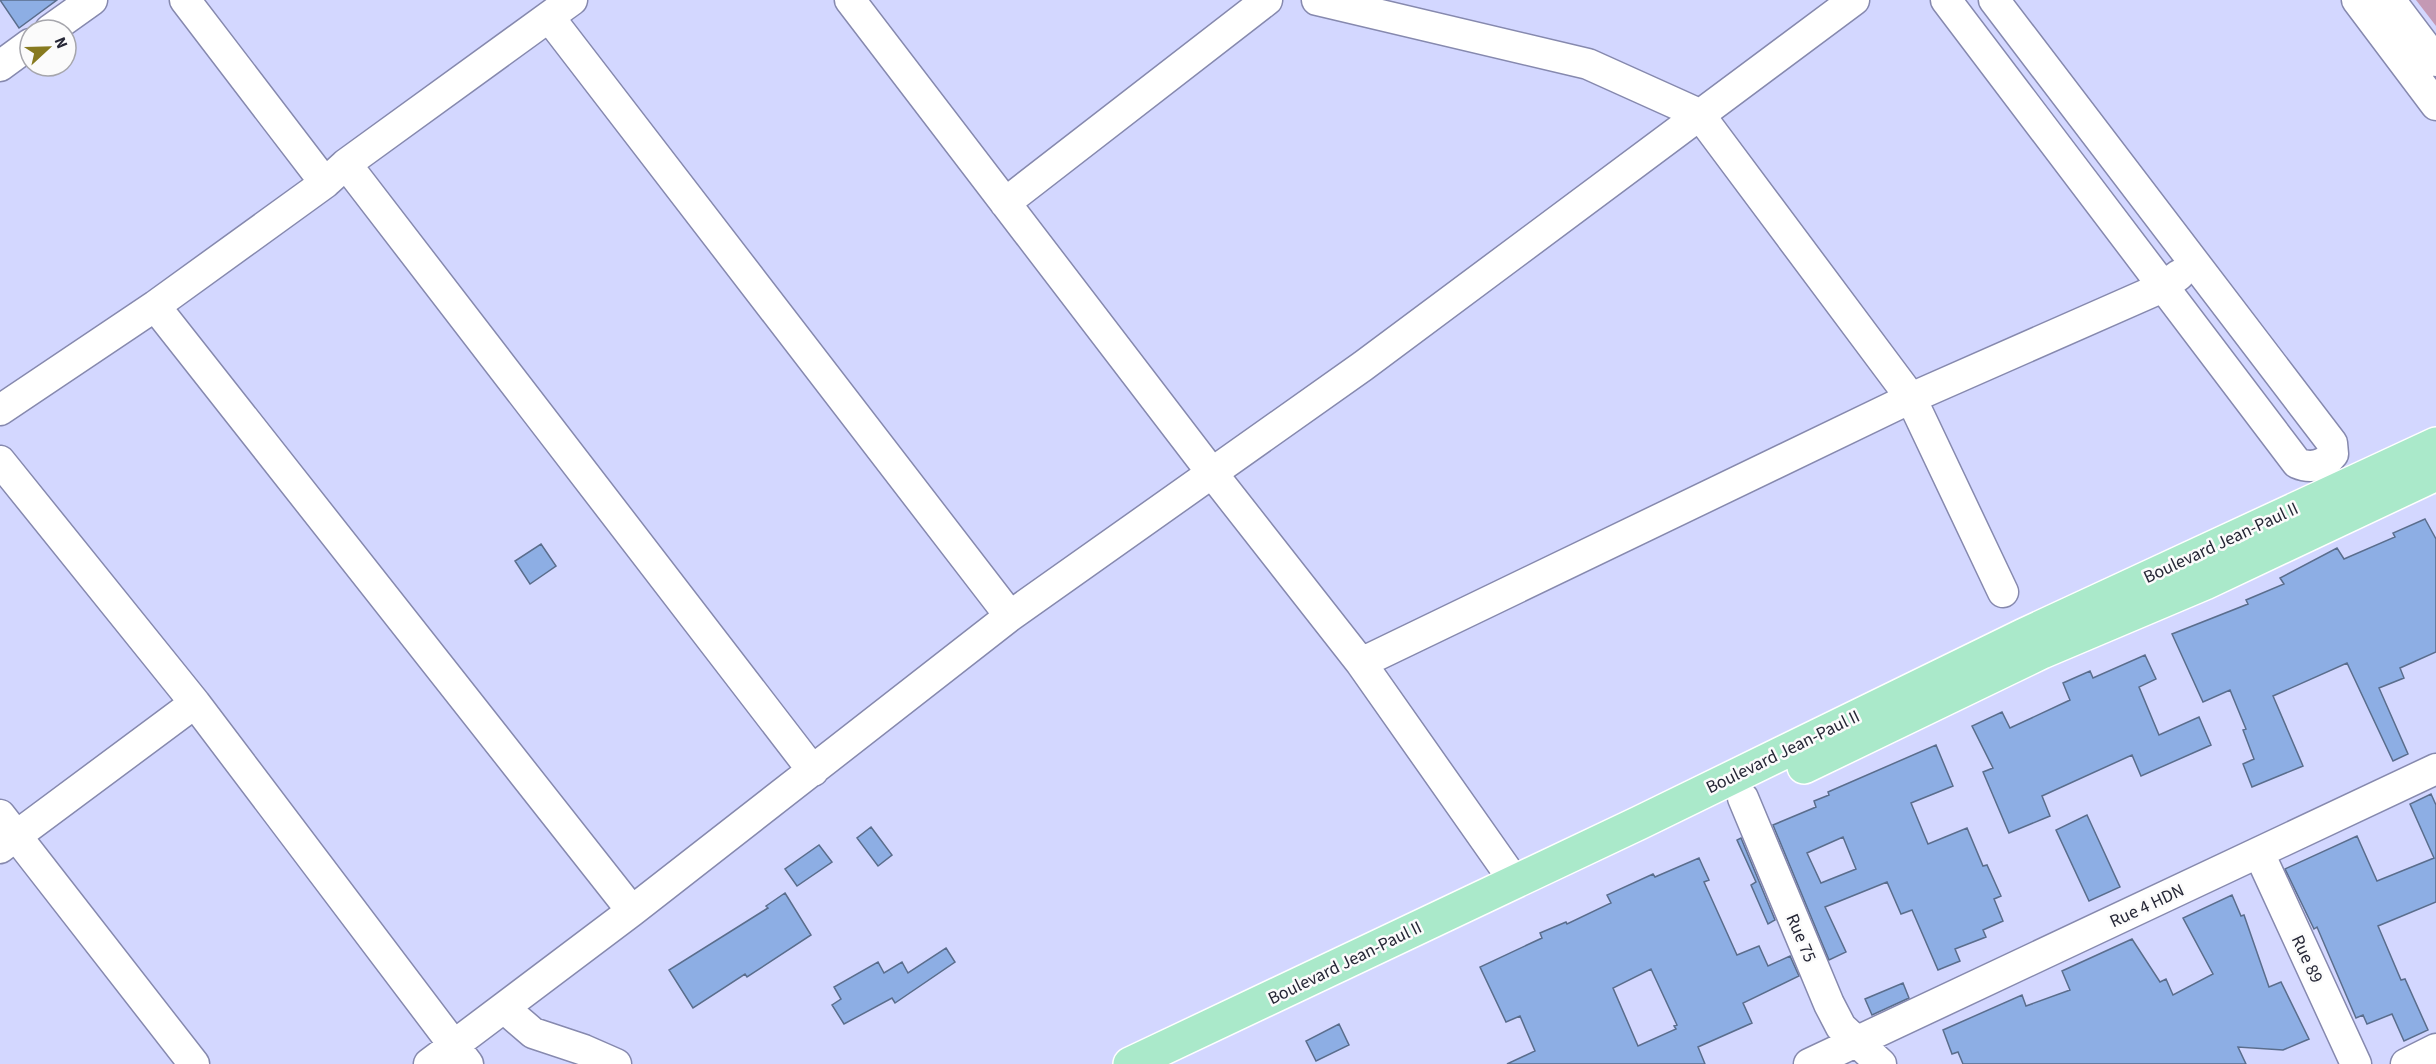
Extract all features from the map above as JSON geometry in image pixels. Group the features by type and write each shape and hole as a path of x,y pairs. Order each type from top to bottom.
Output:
{"main road":[{"name":"Boulevard Jean-Paul II","path":"1130,1064 1515,882 2014,640 2436,444"},
{"name":"Boulevard Jean-Paul II","path":"1172,1064 1743,798 2042,652 2205,583 2436,474"}],"street":[{"path":"67,18 92,0"},
{"path":"185,0 335,173 813,771"},
{"path":"850,0 1212,473 1361,663 1515,882"},
{"path":"1005,203 1267,0"},
{"path":"1317,0 1588,64 1699,114 1911,398 2003,592"},
{"path":"429,1064 461,1055 504,1008 813,771 1010,616 1363,366 1854,0"},
{"path":"1946,0 2297,463 2307,468 2326,462 2333,454 2332,443 1994,0"},
{"path":"2357,0 2436,105"},
{"path":"2390,0 2436,61"},
{"path":"0,410 155,306 560,9 1010,616"},
{"path":"0,66 18,53"},
{"path":"1361,663 1911,398 2163,286 2195,264"},
{"path":"155,306 632,910"},
{"path":"0,461 195,703 461,1055"},
{"path":"194,1064 5,833 195,703"},
{"name":"Rue 4 HDN","path":"1809,1064 2436,769"},
{"name":"Rue 75","path":"1743,798 1828,1004 1841,1027 1881,1064"},
{"name":"Rue 89","path":"2259,854 2356,1064"},
{"path":"504,1008 533,1033 584,1050 616,1064"},
{"path":"2406,1064 2436,1049"}],"shaded area":[{"path":"2416,0 2436,0 2436,26"}],"building":[{"path":"0,0 57,0 33,18 18,18 18,27"},
{"path":"2425,519 2436,539 2436,652 2400,668 2404,678 2379,688 2408,754 2393,761 2347,663 2273,696 2303,766 2252,787 2243,764 2254,759 2243,730 2246,729 2230,690 2203,702 2172,634 2248,604 2246,600 2284,584 2280,578 2337,548 2344,559 2395,537 2393,533"},
{"path":"541,544 556,566 530,584 515,561"},
{"path":"2145,655 2156,679 2139,687 2159,735 2199,717 2211,745 2141,776 2132,755 2042,796 2050,816 2009,833 1983,772 1993,768 1972,726 2002,712 2010,728 2070,700 2063,683 2090,671 2093,678"},
{"path":"1936,745 1953,786 1911,803 1928,844 1967,828 1983,866 1987,865 2001,896 1994,899 2003,921 1983,930 1986,937 1955,949 1960,961 1938,970 1912,910 1901,914 1887,882 1825,907 1846,952 1829,960 1773,825 1816,807 1814,801 1829,795 1828,792","holes":["1843,837 1856,869 1821,883 1807,853"]},
{"path":"2431,794 2436,805 2436,902 2378,926 2401,980 2405,979 2428,1030 2404,1041 2392,1014 2367,1024 2363,1015 2356,1018 2317,927 2314,929 2285,869 2357,836 2377,881 2434,858 2410,804"},
{"path":"2087,815 2120,887 2089,901 2056,830"},
{"path":"871,827 892,855 878,866 857,838"},
{"path":"1741,838 1775,920 1768,924 1751,885 1756,882 1737,840"},
{"path":"819,845 832,862 797,886 785,869"},
{"path":"1699,858 1709,880 1704,882 1737,955 1759,946 1768,966 1790,956 1799,976 1743,1003 1752,1023 1698,1047 1705,1064 1507,1064 1535,1051 1520,1016 1506,1022 1480,967 1542,938 1540,933 1566,922 1567,924 1611,903 1607,895 1653,874 1655,877","holes":["1651,969 1677,1025 1674,1026 1676,1029 1638,1046 1613,988"]},
{"path":"785,893 811,935 747,977 745,974 693,1008 669,970 768,908 766,906"},
{"path":"2232,895 2241,916 2244,915 2269,987 2281,982 2309,1039 2283,1050 2238,1047 2246,1064 1963,1064 1958,1052 1952,1054 1943,1030 2022,995 2026,1006 2070,990 2062,971 2132,939 2160,982 2166,979 2173,995 2213,974 2183,918"},
{"path":"946,948 955,962 895,1003 892,998 844,1024 832,1005 841,999 834,987 878,962 884,973 902,962 908,973"},
{"path":"1903,983 1909,998 1872,1015 1865,999"},
{"path":"1339,1024 1349,1045 1316,1061 1306,1041"}]}
